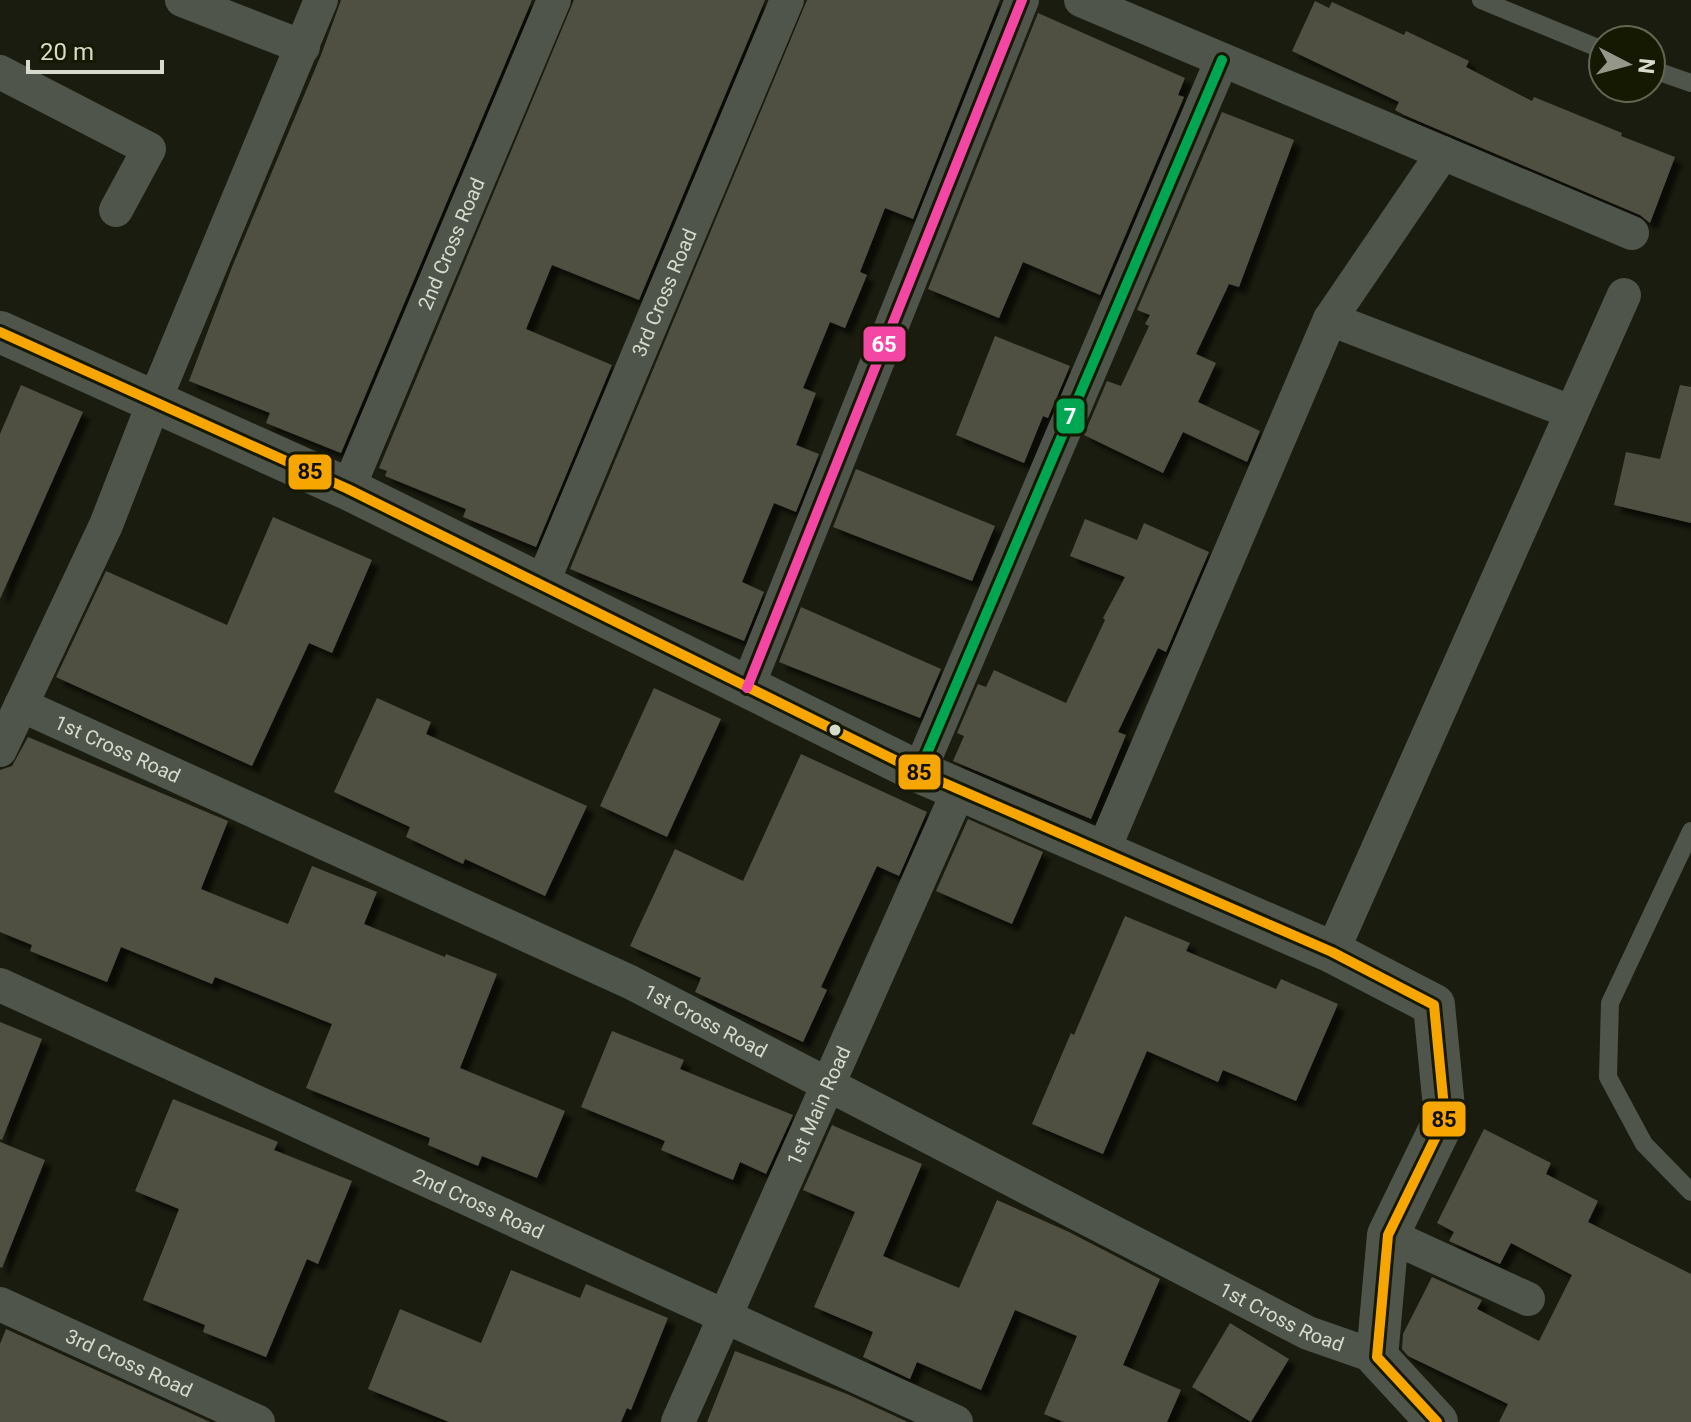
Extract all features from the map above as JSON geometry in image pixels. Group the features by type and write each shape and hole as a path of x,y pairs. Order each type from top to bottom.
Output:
{"street":[{"path":"182,0 303,47"},
{"path":"0,750 106,525 321,0"},
{"name":"2nd Cross Road","path":"348,489 554,0"},
{"name":"3rd Cross Road","path":"542,584 787,0"},
{"path":"747,688 1022,0"},
{"path":"1081,0 1632,233"},
{"path":"919,772 1222,60"},
{"path":"4,83 149,149 116,210"},
{"path":"1103,851 1330,319 1443,153"},
{"path":"1332,952 1624,295"},
{"path":"1330,319 1571,412"},
{"path":"0,332 348,489 919,772 1332,952 1434,1005 1445,1118 1388,1235 1377,1357 1437,1422"},
{"name":"1st Cross Road","path":"21,705 630,982 1308,1333 1377,1357"},
{"name":"1st Main Road","path":"678,1422 959,790"},
{"name":"2nd Cross Road","path":"0,985 956,1422"},
{"path":"1388,1235 1528,1299"},
{"name":"3rd Cross Road","path":"0,1304 258,1422"}],"lane":[{"path":"1481,0 1587,43"},
{"path":"1667,75 1691,83"},
{"path":"1691,831 1610,1003 1608,1077 1644,1144 1691,1192"}],"building":[{"path":"341,0 532,0 341,453 266,423 270,413 189,381"},
{"path":"574,0 765,0 639,300 552,265 526,329 612,365 536,547 463,517 466,509 385,476 387,471 379,468"},
{"path":"807,0 1000,0 913,219 885,208 860,272 867,275 845,328 830,322 803,388 816,393 796,445 819,454 796,512 774,503 742,582 764,592 744,641 570,569"},
{"path":"1315,1 1329,8 1332,2 1404,35 1406,31 1469,61 1466,67 1532,101 1534,97 1675,157 1650,223 1640,215 1404,115 1395,110 1399,102 1292,51"},
{"path":"1038,13 1185,78 1178,95 1184,97 1100,295 1023,262 999,318 928,289"},
{"path":"1222,112 1294,140 1239,287 1229,284 1196,354 1216,363 1198,402 1260,431 1247,462 1183,432 1163,473 1084,435 1107,381 1121,386 1149,326 1145,324 1150,315 1137,310"},
{"path":"995,336 1070,366 1048,418 1043,416 1024,463 956,435"},
{"path":"21,385 83,412 0,599 0,434"},
{"path":"1680,385 1691,387 1691,523 1614,505 1626,452 1660,459"},
{"path":"856,469 995,526 972,581 833,527"},
{"path":"273,517 372,560 332,653 309,643 252,766 56,677 106,571 227,625"},
{"path":"1085,519 1137,540 1144,523 1209,552 1166,652 1158,648 1118,732 1126,735 1091,819 953,761 964,736 957,733 978,684 986,687 994,670 1066,703 1105,620 1103,618 1125,577 1070,556"},
{"path":"801,607 941,669 920,718 779,662"},
{"path":"654,688 721,719 667,837 600,806"},
{"path":"377,698 431,722 426,734 587,806 545,896 465,859 463,864 406,837 410,827 334,792"},
{"path":"28,737 228,821 201,889 288,924 312,866 377,892 364,924 497,974 460,1068 565,1111 537,1178 482,1156 478,1166 428,1145 430,1138 306,1088 332,1024 215,977 212,984 121,947 107,982 30,951 32,945 0,932 0,770 12,766"},
{"path":"801,754 927,812 899,876 877,866 821,987 827,990 803,1042 695,992 701,978 630,946 675,849 743,881"},
{"path":"968,819 1043,852 1012,924 936,891"},
{"path":"1125,916 1190,943 1186,951 1276,989 1281,979 1338,1004 1296,1101 1223,1070 1218,1082 1147,1051 1103,1154 1032,1124"},
{"path":"0,1022 42,1039 2,1140 0,1139"},
{"path":"612,1031 684,1060 680,1069 793,1115 766,1174 740,1162 733,1180 661,1150 665,1141 581,1107"},
{"path":"173,1099 278,1142 274,1150 352,1181 318,1264 307,1259 266,1357 203,1332 205,1325 143,1300 179,1209 135,1191"},
{"path":"832,1125 922,1164 883,1256 959,1288 997,1200 1069,1232 1160,1279 1123,1365 1181,1390 1167,1422 1064,1422 1044,1414 1077,1336 1015,1310 981,1390 917,1362 910,1379 863,1357 873,1332 814,1307 855,1212 803,1190"},
{"path":"1484,1129 1551,1163 1546,1174 1598,1201 1588,1222 1691,1274 1691,1422 1499,1422 1508,1404 1408,1356 1402,1349 1403,1334 1432,1277 1482,1300 1477,1309 1539,1341 1572,1275 1511,1243 1500,1264 1449,1241 1454,1232 1437,1223"},
{"path":"0,1142 45,1160 2,1268 0,1267"},
{"path":"511,1270 580,1298 586,1284 668,1318 631,1410 627,1408 621,1422 449,1422 368,1389 400,1309 481,1343"},
{"path":"1230,1323 1289,1359 1251,1422 1192,1387"},
{"path":"6,1329 210,1422 0,1422 0,1344"},
{"path":"735,1351 847,1394 908,1422 707,1422"}],"transit line":[{"name":"65","path":"747,688 1022,0"},
{"name":"7","path":"919,772 1222,60"},
{"name":"85","path":"0,332 348,489 919,772 1332,952 1434,1005 1445,1118 1388,1235 1377,1357 1437,1422"}]}
